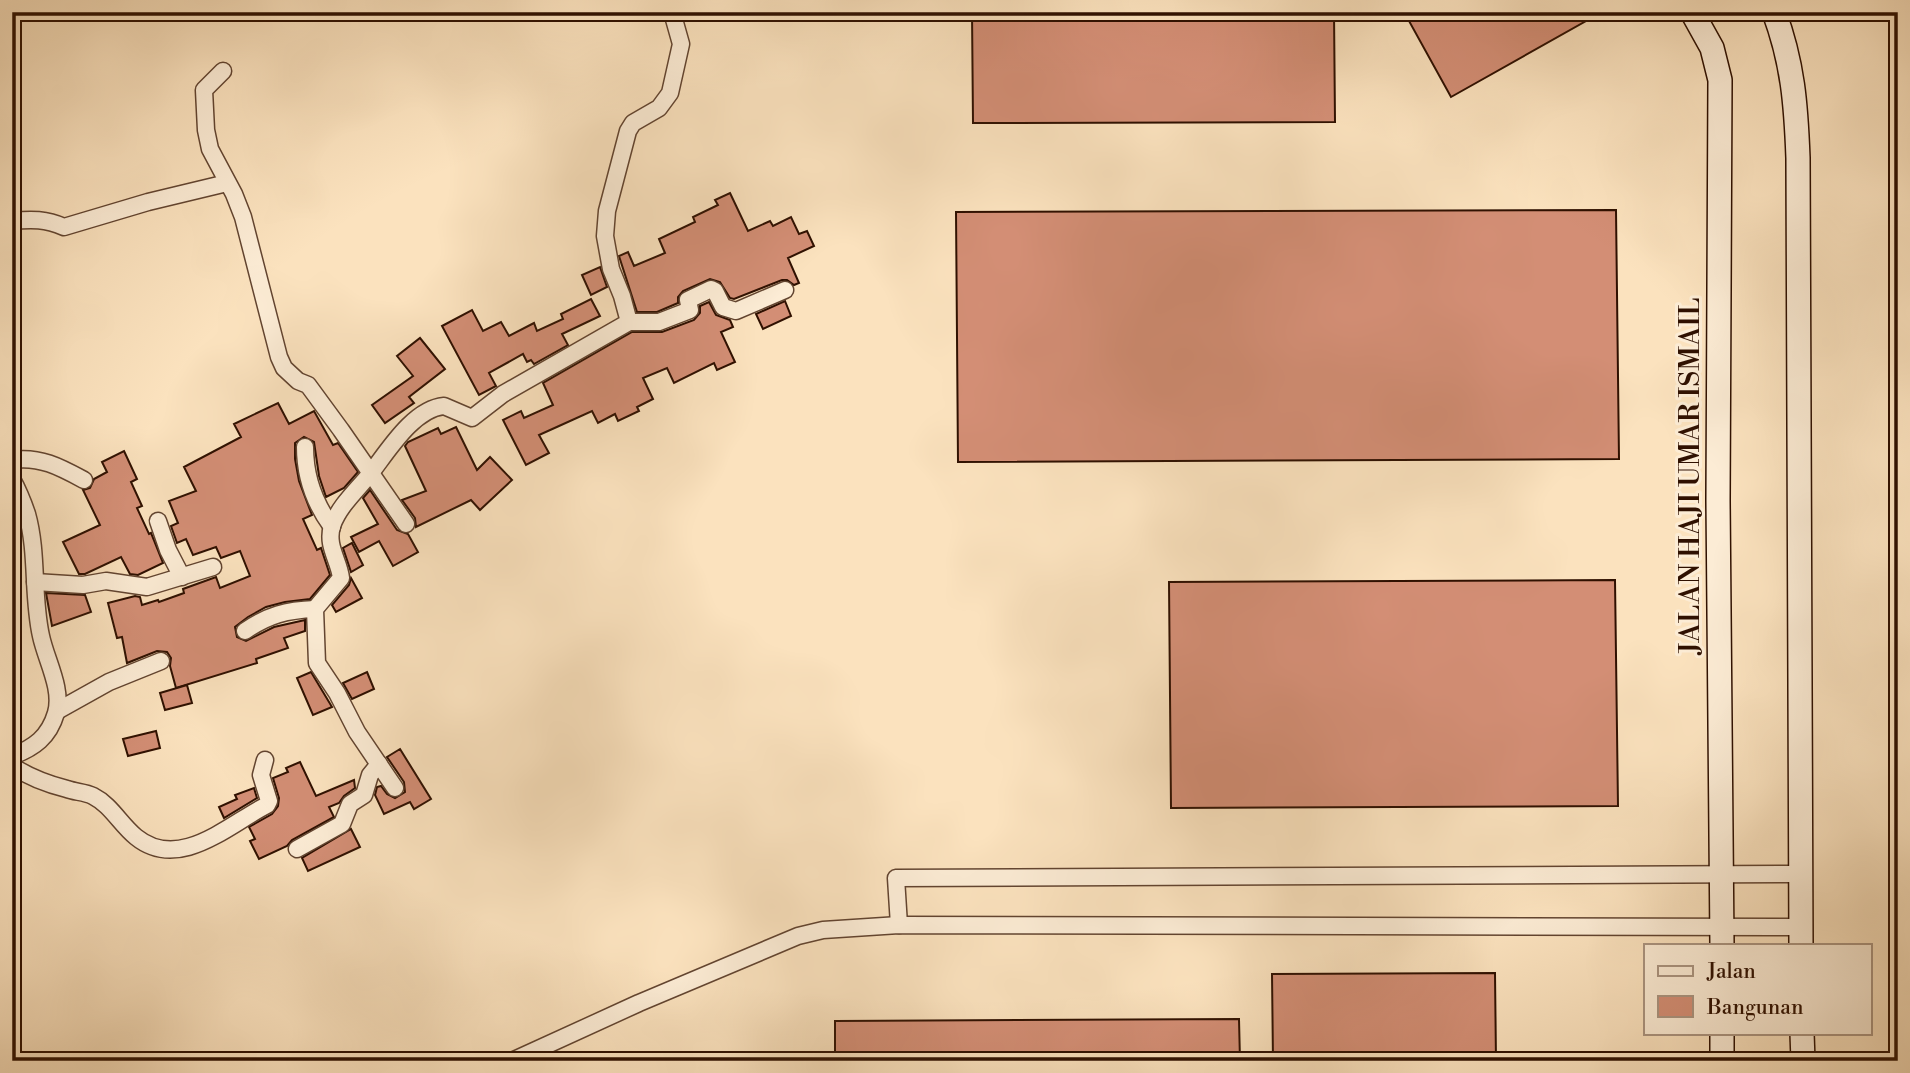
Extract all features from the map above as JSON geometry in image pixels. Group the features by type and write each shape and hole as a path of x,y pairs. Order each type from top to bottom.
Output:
{"main road":[{"name":"JALAN HAJI UMAR ISMAIL","path":"1692,12 1712,48 1720,80 1718,500 1722,936"},
{"path":"1774,12 1782,34 1796,96 1798,158 1801,936"},
{"path":"1722,1034 1722,1061"},
{"path":"1802,1034 1802,1061"}],"street":[{"path":"629,322 608,258 605,236 607,211 628,131 633,123 664,103 670,93 681,44 671,12"},
{"path":"223,71 204,90 206,130 210,149 243,217 267,316 284,368 298,382 308,385 406,524"},
{"path":"12,221 36,219 64,228 148,202 227,183"},
{"path":"395,788 317,663 315,609 341,578 332,551 332,527 340,509 395,439 429,411 444,406 472,418 503,394 629,322 667,320 690,310 688,300 710,289 715,291 723,307 736,311 785,290"},
{"path":"305,447 309,483 332,527"},
{"path":"12,460 40,460 55,464 84,480"},
{"path":"12,479 27,515 35,603 57,695 57,711 46,736 27,751 12,756"},
{"path":"318,503 340,509"},
{"path":"158,521 182,578"},
{"path":"35,582 83,585 106,581 147,587 213,567"},
{"path":"245,631 275,614 289,610 315,609"},
{"path":"57,711 108,682 161,661"},
{"path":"12,766 51,785 92,795 145,844 172,850 204,842 268,805 261,775 265,760"},
{"path":"297,849 342,824 351,804 363,794 370,775 379,764"},
{"path":"899,925 896,878 1801,874"},
{"path":"512,1061 639,1003 798,936 823,930 899,925 1801,936"}],"building":[{"path":"972,12 1334,12 1335,122 973,123"},
{"path":"1425,12 1602,12 1451,97 1409,21"},
{"path":"730,193 748,231 770,221 773,226 791,217 799,234 807,231 814,246 788,258 799,283 794,285 782,280 734,299 730,298 720,282 710,279 683,291 678,297 678,303 657,312 637,312 619,256 628,252 634,266 665,253 659,239 695,222 693,217 718,205 715,200"},
{"path":"1616,210 1619,459 958,462 956,212"},
{"path":"600,267 607,287 591,295 582,275"},
{"path":"591,299 600,316 562,334 568,345 534,364 531,360 527,362 523,354 489,373 496,386 479,395 442,326 472,310 483,331 501,322 509,336 534,323 537,331 563,319 561,314"},
{"path":"785,301 791,316 763,329 756,314"},
{"path":"709,302 716,315 730,320 733,327 721,332 735,362 717,370 714,363 674,383 667,368 643,378 653,399 637,407 639,411 618,421 615,414 598,423 592,411 539,435 549,453 526,465 503,420 521,411 524,418 553,405 543,383 632,332 662,332 694,320 700,313 700,306"},
{"path":"420,338 445,369 409,397 414,403 385,423 372,405 413,376 397,356"},
{"path":"278,403 289,424 314,411 333,445 338,443 358,472 344,488 326,497 319,476 314,442 304,437 295,443 299,481 312,515 303,519 317,550 321,548 330,575 310,599 266,607 235,627 237,637 246,641 274,627 305,620 305,631 284,638 288,648 256,659 257,663 176,688 170,666 171,658 167,652 157,651 127,663 122,637 117,638 108,603 135,596 140,597 142,605 158,600 159,602 184,593 183,589 216,577 220,588 250,576 240,551 221,558 216,547 193,555 186,539 177,543 171,526 178,523 169,501 196,491 184,467 241,437 234,424"},
{"path":"456,427 477,470 490,457 512,480 480,510 471,500 416,527 415,518 402,500 426,491 405,446 438,428 441,434"},
{"path":"124,451 137,479 131,482 142,506 137,508 163,563 138,575 130,574 121,557 85,574 79,574 63,542 100,525 83,490 90,488 94,479 107,472 102,462"},
{"path":"370,490 397,530 408,534 418,552 393,566 379,541 359,552 351,537 378,524 363,498"},
{"path":"352,543 363,565 351,572 343,548"},
{"path":"351,578 362,598 336,612 332,605 349,585"},
{"path":"1615,580 1618,806 1171,808 1169,582"},
{"path":"46,593 85,595 91,612 52,626"},
{"path":"311,672 332,707 313,715 297,678"},
{"path":"367,672 374,689 352,699 343,683"},
{"path":"187,685 192,703 165,710 160,693"},
{"path":"156,731 160,748 128,756 123,739"},
{"path":"400,749 431,799 414,809 410,802 384,814 375,795 377,787 381,786 387,794 395,798 405,792 404,782 387,757"},
{"path":"300,762 316,796 354,780 355,788 339,803 329,807 334,817 292,840 287,846 259,859 250,841 255,839 249,827 272,814 278,806 279,798 273,778 288,772 286,768"},
{"path":"254,788 257,798 224,818 219,807 237,799 235,795"},
{"path":"351,829 360,847 308,871 302,858"},
{"path":"1495,973 1496,1061 1273,1061 1272,974"},
{"path":"1239,1019 1240,1061 835,1061 835,1021"}]}
